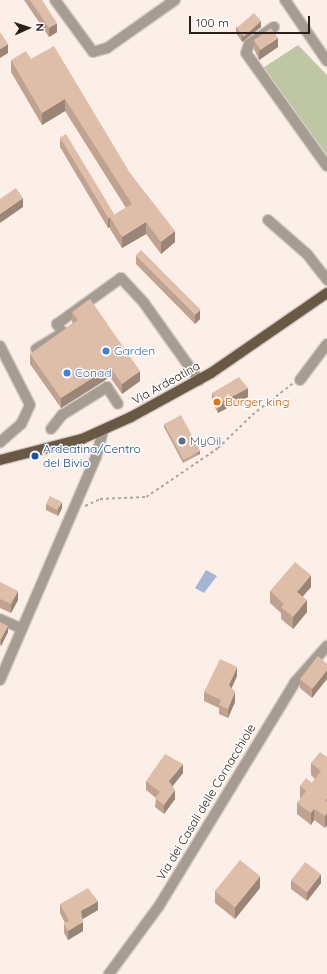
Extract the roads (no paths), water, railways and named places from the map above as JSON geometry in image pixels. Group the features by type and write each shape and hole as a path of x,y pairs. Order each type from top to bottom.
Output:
{"main road":[{"name":"Via Ardeatina","path":"0,460 103,431 199,380 327,293"}],"street":[{"path":"55,0 89,48 99,52 175,0"},
{"path":"285,0 327,61"},
{"path":"274,27 249,44 246,54 327,166"},
{"path":"268,220 307,254 327,280"},
{"path":"36,349 63,333 57,324 121,278 144,303 199,380"},
{"path":"300,380 327,344"},
{"path":"0,346 30,405 21,424 0,442"},
{"path":"51,429 62,416 107,388 118,404"},
{"path":"0,680 74,511 96,457 103,431"},
{"path":"0,619 22,629"},
{"name":"Via dei Casali delle Cornacchiole","path":"109,974 159,906 295,682 327,646"}],"water":[{"path":"206,570 217,576 204,593 195,588"}],"place":[{"name":"Garden","path":"106,351"},
{"name":"Conad","path":"67,373"},
{"name":"Burger king","path":"217,402"},
{"name":"MyOil","path":"182,441"},
{"name":"Ardeatina/Centro del Bivio","path":"35,456"}]}
